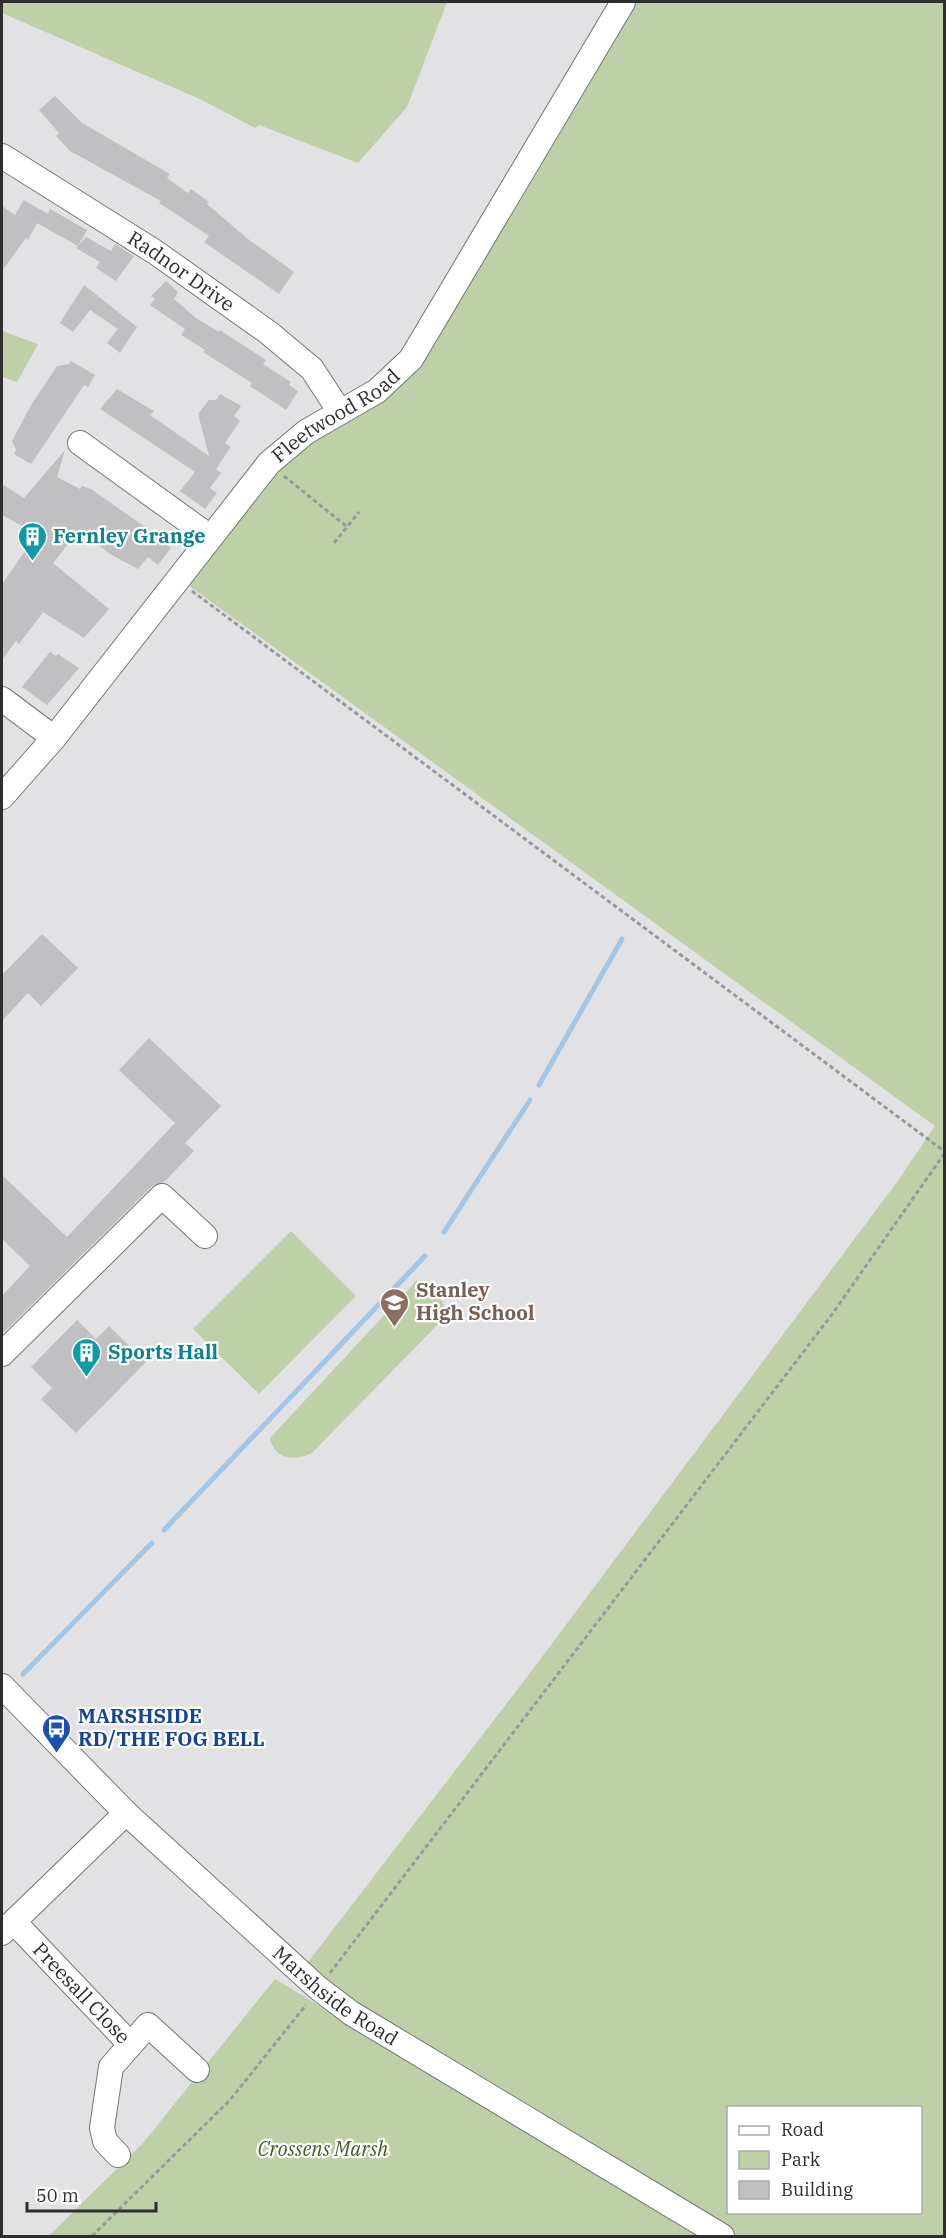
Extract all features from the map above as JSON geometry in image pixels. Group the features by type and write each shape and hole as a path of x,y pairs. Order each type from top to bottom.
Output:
{"street":[{"name":"Fleetwood Road","path":"2,797 54,738 269,463 306,432 377,391 411,359 623,2"},
{"name":"Radnor Drive","path":"2,156 155,252 269,333 312,369 340,412"},
{"path":"80,443 210,537"},
{"path":"2,699 54,738"},
{"path":"2,1354 162,1196 205,1236"},
{"name":"Marshside Road","path":"2,1689 126,1813 318,1988 351,2013 722,2236"},
{"path":"8,1928 126,1813"},
{"name":"Preesall Close","path":"8,1928 130,2044 148,2025 197,2070"},
{"path":"118,2156 105,2141 102,2128 111,2067 130,2044"}],"path":[{"path":"269,463 346,526"},
{"path":"334,543 358,512"},
{"path":"92,2236 230,2100 318,1988 825,1322 945,1153 176,580"}],"green space":[{"path":"2,2 447,2 407,107 358,163 259,125 255,128 202,100 2,13"},
{"path":"633,2 944,2 944,2236 738,2236 359,2007 305,1966 530,1673 897,1182 935,1126 184,582 274,471 314,438 382,397"},
{"path":"2,331 38,344 17,382 2,377"},
{"path":"291,1231 356,1296 259,1394 193,1329"},
{"path":"416,1281 428,1286 438,1295 444,1305 444,1318 312,1453 292,1458 280,1454 272,1445 270,1438"},
{"name":"Crossens Marsh","path":"275,1979 701,2236 49,2236 143,2143"}],"building":[{"path":"55,96 82,123 170,174 167,178 188,193 191,189 209,202 207,204 248,239 294,272 279,294 204,242 209,236 159,203 161,201 70,151 56,136 59,133 39,110"},
{"path":"24,200 48,214 50,209 87,230 78,246 37,223 28,240 26,238 2,271 2,206 15,215"},
{"path":"86,237 111,251 115,244 134,256 116,281 96,268 100,262 76,248"},
{"path":"166,281 178,292 174,299 196,318 219,332 220,330 266,360 263,364 291,382 289,385 298,391 286,410 250,386 252,383 203,352 205,350 181,335 185,329 150,305 155,299 151,296"},
{"path":"84,285 137,327 120,353 107,343 118,329 90,310 73,332 60,323"},
{"path":"71,361 95,375 88,387 84,385 31,464 14,454 16,450 12,441 31,405 57,366 69,364"},
{"path":"117,389 154,411 150,415 209,456 198,414 209,400 216,400 220,394 241,406 234,416 240,421 225,443 231,447 216,469 221,473 210,488 217,493 205,509 180,491 195,472 100,409"},
{"name":"Fernley Grange","path":"65,450 57,477 80,489 82,486 91,489 171,548 158,565 148,557 138,569 110,554 79,530 53,563 109,609 84,638 43,612 19,644 16,641 2,660 2,584 37,534 2,515 2,484 24,498"},
{"path":"50,652 56,656 58,654 79,668 47,705 22,687"},
{"path":"42,934 78,968 41,1006 28,993 2,1021 2,975"},
{"path":"149,1038 221,1106 185,1143 194,1151 164,1182 152,1186 2,1334 2,1296 30,1266 2,1239 2,1175 67,1237 175,1123 119,1070"},
{"name":"Sports Hall","path":"77,1320 96,1339 109,1326 146,1362 76,1433 41,1399 52,1388 31,1367"}],"waterway":[{"path":"539,1085 622,939"},
{"path":"444,1232 530,1100"},
{"path":"164,1530 425,1256"},
{"path":"23,1674 152,1543"}],"place":[{"name":"Fernley Grange","path":"32,562"},
{"name":"Stanley High School","path":"395,1328"},
{"name":"Sports Hall","path":"87,1378"},
{"name":"MARSHSIDE RD/THE FOG BELL","path":"57,1754"}]}
